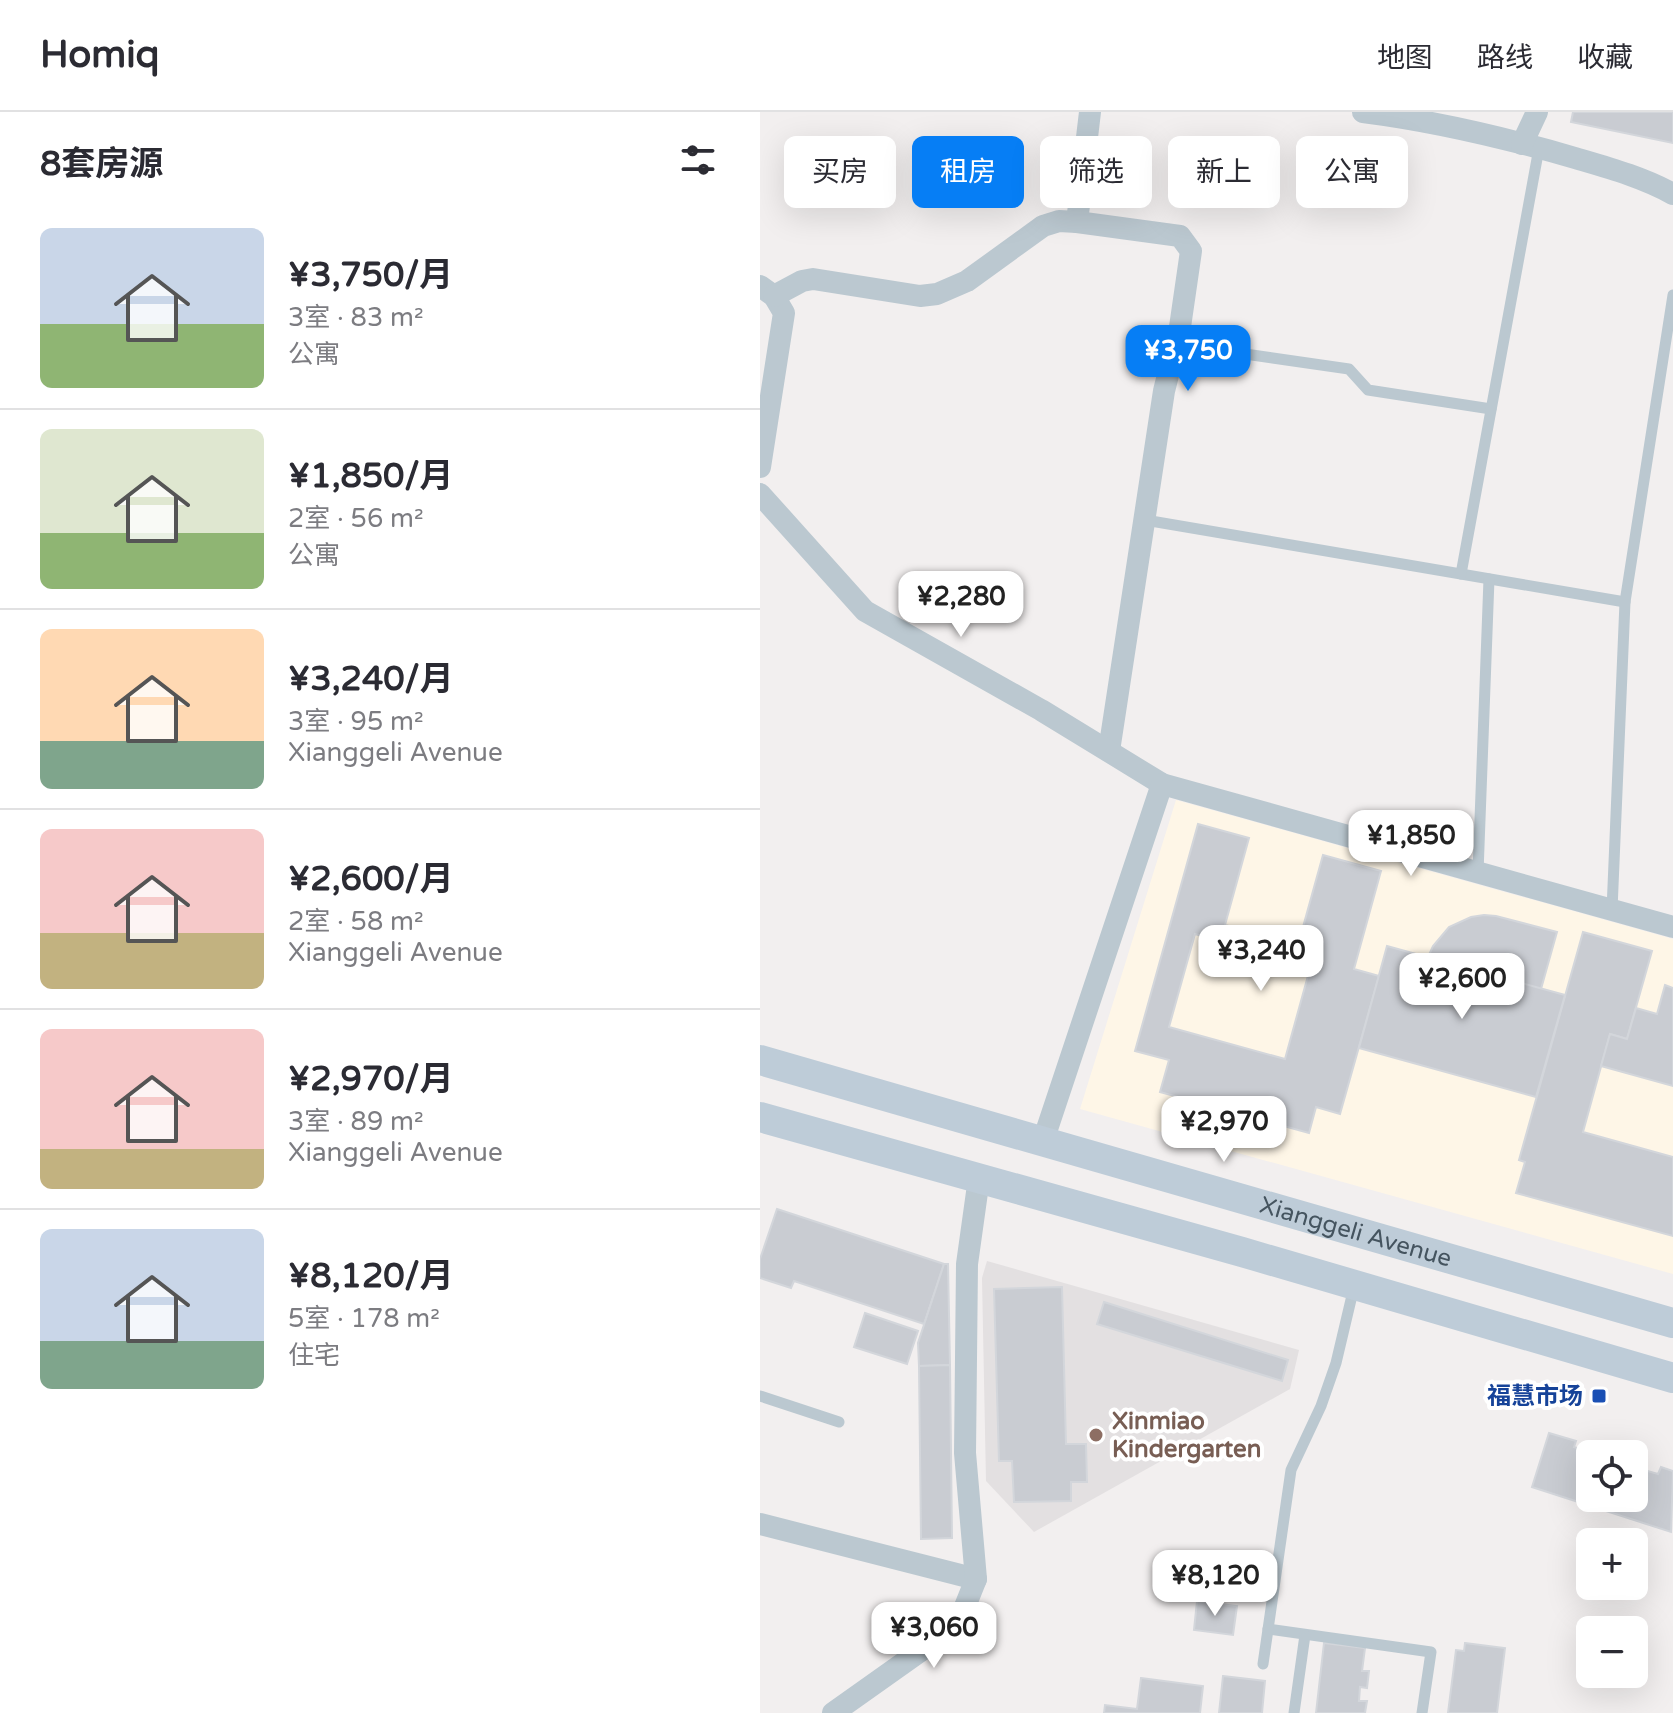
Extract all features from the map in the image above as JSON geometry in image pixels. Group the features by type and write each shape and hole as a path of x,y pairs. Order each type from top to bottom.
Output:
{"main road":[{"name":"Xianggeli Avenue","path":"760,1060 1673,1323"},
{"path":"760,1117 1673,1378"}],"street":[{"path":"1077,222 1090,112"},
{"path":"1363,112 1440,125 1531,146 1634,175 1673,194"},
{"path":"1531,146 1537,112"},
{"path":"760,467 784,313 767,291 813,279 920,296 937,294 967,281 1043,226 1059,221 1180,236 1191,251 1176,344 1164,391 1109,751"},
{"path":"760,494 865,611 1041,710 1162,784 1673,927"},
{"path":"1043,1141 1162,784"},
{"path":"833,1713 950,1630 962,1614 976,1579 965,1453 967,1264 979,1178"},
{"path":"760,1524 976,1579"}],"lane":[{"path":"1461,574 1491,409 1531,146"},
{"path":"1612,910 1625,602 1673,295"},
{"path":"1176,344 1349,369 1368,390 1491,409"},
{"path":"1145,520 1625,602"},
{"path":"1478,873 1489,579"},
{"path":"1263,1664 1291,1470 1321,1406 1336,1363 1355,1285"},
{"path":"760,1396 839,1422"},
{"path":"1268,1629 1431,1652 1422,1713"},
{"path":"1294,1713 1305,1635"}],"shaded area":[{"path":"1176,800 1673,939 1673,1274 1080,1109"},
{"name":"Xinmiao Kindergarten","path":"987,1261 1299,1350 1290,1389 1034,1532 986,1481 982,1278"}],"building":[{"path":"1573,112 1673,112 1673,143 1571,122"},
{"path":"1198,824 1249,838 1225,925 1298,945 1323,855 1381,871 1354,969 1379,976 1340,1114 1316,1107 1309,1133 1160,1092 1169,1060 1135,1051","holes":["1195,934 1295,962 1294,967 1309,972 1285,1059 1169,1027"]},
{"path":"1484,915 1557,932 1541,989 1428,957 1449,927"},
{"path":"1583,932 1652,951 1627,1039 1610,1034 1583,1132 1673,1157 1673,1236 1516,1193 1525,1162 1519,1160"},
{"path":"1387,946 1565,995 1536,1097 1359,1048"},
{"path":"1665,985 1673,988 1673,1086 1601,1066 1610,1034 1627,1039 1636,1008 1657,1014"},
{"path":"777,1209 944,1264 924,1324 794,1281 791,1288 760,1278 760,1259"},
{"path":"944,1264 948,1264 950,1365 919,1366 918,1343"},
{"path":"1062,1287 1066,1444 1086,1444 1087,1482 1071,1482 1071,1501 1014,1502 1012,1461 999,1461 994,1289"},
{"path":"1104,1302 1288,1360 1282,1381 1097,1324"},
{"path":"865,1313 918,1331 907,1364 854,1347"},
{"path":"950,1365 952,1538 921,1539 919,1366"},
{"path":"1549,1433 1576,1441 1576,1501 1532,1487"},
{"path":"1661,1467 1673,1471 1671,1532 1609,1512 1648,1512 1648,1471 1658,1474"},
{"path":"1197,1601 1237,1606 1233,1635 1194,1630"},
{"path":"1324,1643 1365,1648 1362,1671 1369,1671 1367,1688 1360,1687 1359,1701 1367,1701 1365,1713 1316,1713"},
{"path":"1465,1643 1505,1648 1497,1713 1448,1713 1456,1650 1464,1651"},
{"path":"1223,1676 1265,1681 1262,1713 1219,1713"},
{"path":"1141,1678 1203,1686 1200,1713 1104,1713 1105,1705 1137,1709"}],"place":[{"name":"福慧市场","path":"1599,1396"},
{"name":"Xinmiao Kindergarten","path":"1096,1435"}]}
